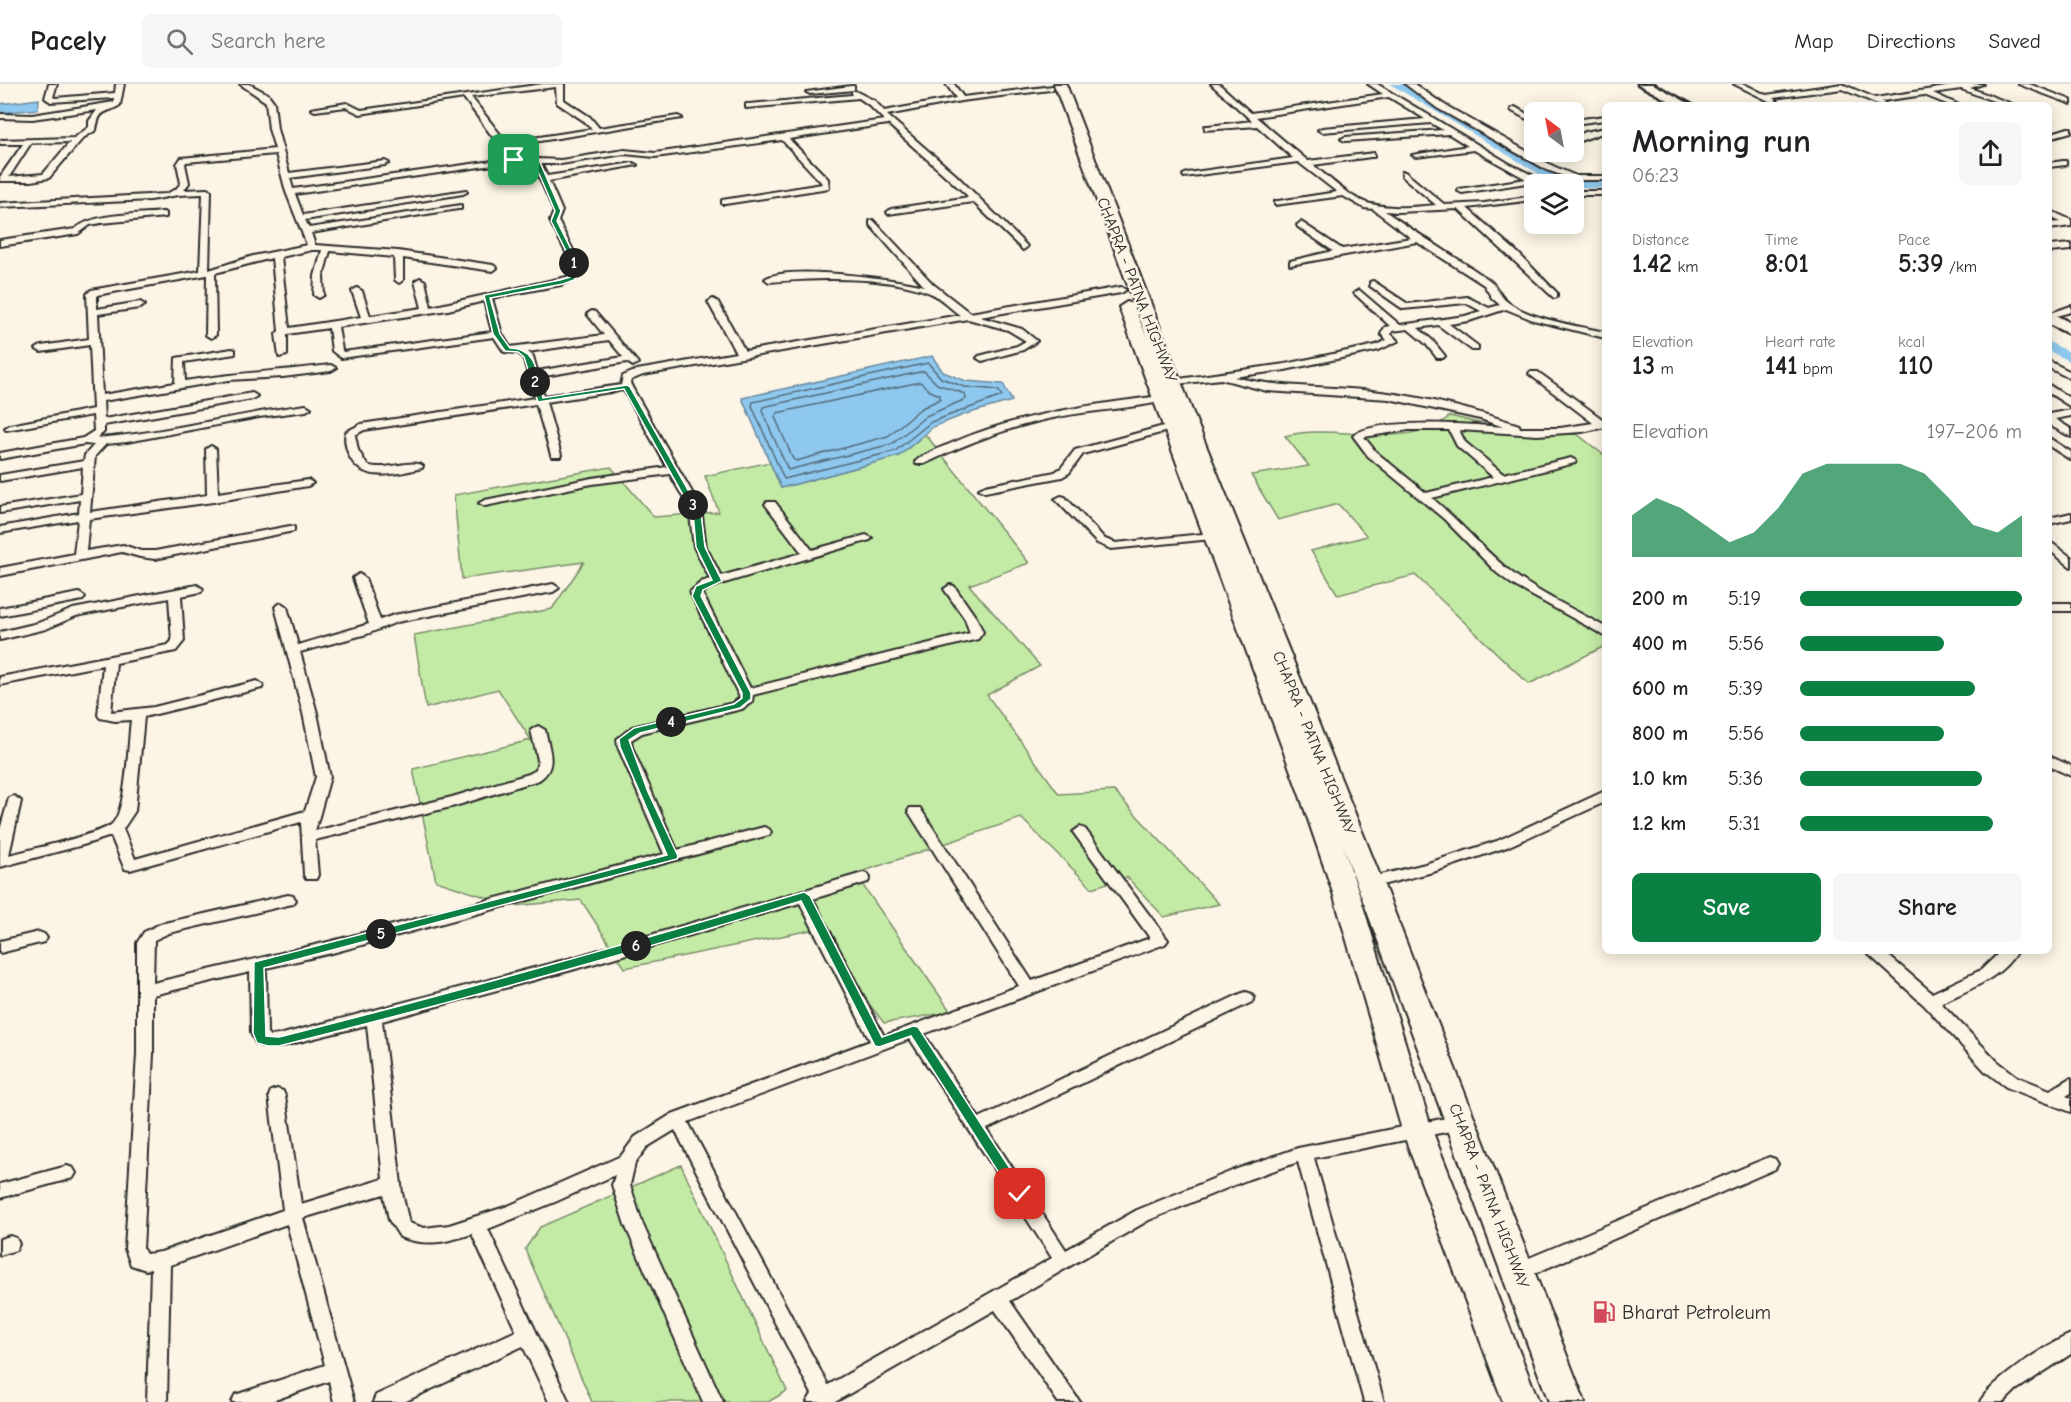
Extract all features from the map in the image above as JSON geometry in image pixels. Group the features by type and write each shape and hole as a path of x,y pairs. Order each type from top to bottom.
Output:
{"highway":[{"name":"CHAPRA - PATNA HIGHWAY","path":"1053,85 1121,290 1166,391 1370,883 1567,1402"},
{"name":"CHAPRA - PATNA HIGHWAY","path":"1053,85 1166,391 1171,428 1346,893 1417,1130 1521,1402"}],"main road":[{"path":"1632,84 1668,102"},
{"path":"1644,84 1680,102"}],"street":[{"path":"53,84 49,98 54,100 119,95"},
{"path":"0,116 32,117 102,109 116,105 120,84"},
{"path":"243,84 266,96 270,102 273,129 290,192 312,247"},
{"path":"315,109 347,105 360,112 560,84 560,101 587,119 598,131"},
{"path":"950,84 961,99"},
{"path":"1215,84 1303,162 1344,193 1358,202 1377,209 1488,283 1495,296 1506,306 1536,318 1602,334"},
{"path":"1372,84 1524,175"},
{"path":"1409,84 1440,106 1520,152 1569,176 1602,178"},
{"path":"1738,84 1775,102"},
{"path":"1936,84 1947,89"},
{"path":"1874,100 1979,84"},
{"path":"2022,84 2071,102"},
{"path":"290,192 517,160 561,162 624,152 655,155 784,138 883,124 886,118 961,99 1053,85"},
{"path":"1765,97 1839,85 1879,102"},
{"path":"784,95 850,86 930,156 1023,247"},
{"path":"1961,87 2003,102"},
{"path":"1924,93 1947,102"},
{"path":"1251,116 1390,95"},
{"path":"466,96 517,160"},
{"path":"749,106 860,96"},
{"path":"2,179 31,179 46,176 76,140 93,128 93,121 102,109"},
{"path":"1515,109 1524,115"},
{"path":"503,145 678,118"},
{"path":"1584,121 1602,118"},
{"path":"1322,130 1431,121"},
{"path":"1208,128 1260,123"},
{"path":"2052,135 2071,130"},
{"path":"1584,136 1602,131"},
{"path":"1345,139 1450,132"},
{"path":"725,202 826,186 825,181 784,138"},
{"path":"0,141 27,143 76,140"},
{"path":"2,179 27,143"},
{"path":"1416,154 1476,147"},
{"path":"179,193 185,183 181,164 184,160 279,151"},
{"path":"1520,152 1524,151"},
{"path":"1187,175 1371,155"},
{"path":"284,332 427,310 561,282 575,276 577,269 554,221 558,211 536,160"},
{"path":"286,176 385,163"},
{"path":"2052,165 2063,163"},
{"path":"544,178 633,165"},
{"path":"1405,174 1442,206"},
{"path":"1462,191 1524,181"},
{"path":"0,205 151,198 207,191 211,334"},
{"path":"300,218 463,192"},
{"path":"1278,203 1344,193"},
{"path":"1584,193 1602,194"},
{"path":"891,212 974,199"},
{"path":"1377,209 1459,206 1524,199"},
{"path":"1459,206 1515,255 1554,295"},
{"path":"306,231 458,207"},
{"path":"2052,214 2069,223"},
{"path":"0,243 78,231 87,224 101,220 163,215"},
{"path":"873,223 911,267 969,316 1017,332 1032,341 1020,348 982,358"},
{"path":"2052,226 2069,223"},
{"path":"1301,225 1341,253"},
{"path":"1293,263 1419,239"},
{"path":"86,441 99,432 92,294 94,292 208,273 253,259 312,247 398,254 493,268"},
{"path":"2052,249 2071,247"},
{"path":"319,295 319,276 327,248"},
{"path":"398,254 399,280"},
{"path":"276,255 283,309 282,355"},
{"path":"769,279 826,276 867,278 906,283 938,292"},
{"path":"420,281 427,310"},
{"path":"1373,284 1406,307 1467,300 1489,312"},
{"path":"717,581 700,547 697,513 627,387 627,378 640,372 1121,290"},
{"path":"357,291 367,320"},
{"path":"1359,293 1397,327"},
{"path":"487,296 496,334 507,350 609,337"},
{"path":"713,302 742,355"},
{"path":"93,312 140,305"},
{"path":"920,462 958,444 1016,424 1222,377 1285,367 1379,347 1393,341 1386,331 1397,327 1466,319 1506,306"},
{"path":"592,314 640,372"},
{"path":"1440,322 1474,348"},
{"path":"333,326 337,351 341,355 496,334"},
{"path":"1410,326 1429,342 1440,356"},
{"path":"41,350 94,341"},
{"path":"520,350 528,356 556,455"},
{"path":"180,385 179,360 232,352"},
{"path":"533,375 629,359"},
{"path":"2052,366 2071,376"},
{"path":"97,399 243,376 332,368"},
{"path":"1534,374 1602,424"},
{"path":"1222,377 1267,388 1389,396 1498,420 1525,431"},
{"path":"418,465 376,473 367,471 357,463 353,455 350,434 361,428 627,387"},
{"path":"2052,390 2067,401"},
{"path":"98,423 252,396"},
{"path":"0,456 86,441 102,442 259,414 306,408"},
{"path":"10,428 98,411"},
{"path":"2052,418 2071,413"},
{"path":"2052,422 2070,434"},
{"path":"1602,425 1575,431 1405,427 1363,433 1358,436 1362,445 1448,517 1501,570 1517,582 1602,630"},
{"path":"985,489 1058,475 1067,470 1073,456 1079,452 1171,428"},
{"path":"1454,428 1454,433 1461,444 1501,478"},
{"path":"2052,440 2070,434"},
{"path":"80,556 89,463 93,450 102,442"},
{"path":"2052,443 2071,457"},
{"path":"211,449 213,499"},
{"path":"1424,497 1570,461"},
{"path":"0,478 89,463"},
{"path":"485,503 592,481 672,470"},
{"path":"0,530 84,515 213,499 308,483"},
{"path":"0,510 86,496"},
{"path":"1061,499 1101,541 1115,547 1212,536"},
{"path":"771,504 809,554"},
{"path":"2052,520 2071,516"},
{"path":"0,572 123,548 140,554 155,555 290,529"},
{"path":"673,856 643,792 624,739 637,730 737,706 747,699 696,596 699,588 866,538"},
{"path":"2052,547 2071,563"},
{"path":"359,578 376,626"},
{"path":"293,650 404,616 553,588"},
{"path":"0,636 42,626 73,613 197,589"},
{"path":"746,693 974,636 977,632 971,619 950,589"},
{"path":"0,681 165,650 176,645 175,593"},
{"path":"0,612 79,597"},
{"path":"281,607 310,713 323,777 309,815 311,874"},
{"path":"2052,608 2071,607"},
{"path":"110,660 105,716 110,718 138,715 257,685"},
{"path":"14,801 0,862 78,842 116,829 128,811 138,715"},
{"path":"308,837 474,795 534,777 542,772 545,760 538,730"},
{"path":"2052,762 2071,772"},
{"path":"1370,883 1428,868 1502,844 1602,797"},
{"path":"915,811 1028,988"},
{"path":"116,829 130,865 309,815"},
{"path":"144,991 258,965 764,832"},
{"path":"713,1402 634,1225 621,1185 627,1161 641,1142 678,1119 1160,940 1080,832"},
{"path":"258,965 259,1033 262,1039 268,1042 279,1041 374,1018 682,933 864,878"},
{"path":"804,896 879,1043"},
{"path":"288,900 165,928 149,936 143,951 145,1054 135,1250 138,1259 146,1262 161,1260 293,1214 392,1184"},
{"path":"0,947 39,938"},
{"path":"1876,954 1930,1001 1991,1066 2012,1082 2053,1096 2071,1105"},
{"path":"1930,1001 1993,970 2006,959 2008,954"},
{"path":"976,1127 1246,998"},
{"path":"374,1018 397,1219 405,1231 418,1237 446,1235 478,1227 627,1161"},
{"path":"913,1030 1063,1260"},
{"path":"2053,1096 2071,1085"},
{"path":"277,1096 293,1214 344,1402"},
{"path":"678,1119 820,1400 1143,1215 1243,1174 1304,1153 1461,1122"},
{"path":"1304,1153 1374,1402"},
{"path":"1517,1272 1769,1164"},
{"path":"0,1191 67,1173"},
{"path":"478,1227 559,1402"},
{"path":"157,1402 161,1260"},
{"path":"998,1298 1070,1402"},
{"path":"383,1402 528,1334"},
{"path":"1990,1402 2008,1384 2071,1343"},
{"path":"242,1402 336,1370"}],"green space":[{"path":"1450,416 1528,435 1577,434 1602,454 1602,648 1529,684 1415,575 1338,595 1311,551 1367,536 1338,504 1278,520 1251,475 1309,466 1285,436 1327,432 1392,435 1412,433 1432,427"},
{"path":"925,434 1029,563 969,585 1040,666 987,695 1059,794 1114,791 1219,904 1164,917 1127,877 1092,888 1021,818 855,874 951,1012 884,1023 811,930 625,968 581,900 513,906 436,881 413,769 531,740 498,689 426,708 414,635 552,609 584,562 462,579 454,495 611,467 654,517 719,512 705,476 770,462 781,488 899,456"},
{"path":"681,1165 787,1391 768,1402 592,1402 525,1249 540,1227"}],"water":[{"path":"39,99 38,109 0,113 0,104"},
{"path":"932,356 943,372 966,381 1003,384 1012,401 966,414 933,427 899,456 781,488 742,398"}],"waterway":[{"path":"1395,84 1548,175 1587,185 1602,185"},
{"path":"2052,348 2071,358"}],"place":[{"name":"Bharat Petroleum","path":"1604,1312"}],"route":[{"path":"514,160 536,160 558,211 553,218 554,221 577,269 572,279 487,296 496,334 507,350 520,350 528,356 540,400 627,387 697,513 700,547 717,581 699,588 696,596 747,699 737,706 637,730 624,739 643,792 673,856 258,965 259,1033 262,1039 268,1042 279,1041 374,1018 705,926 804,896 879,1043 913,1030 1020,1194"}]}
